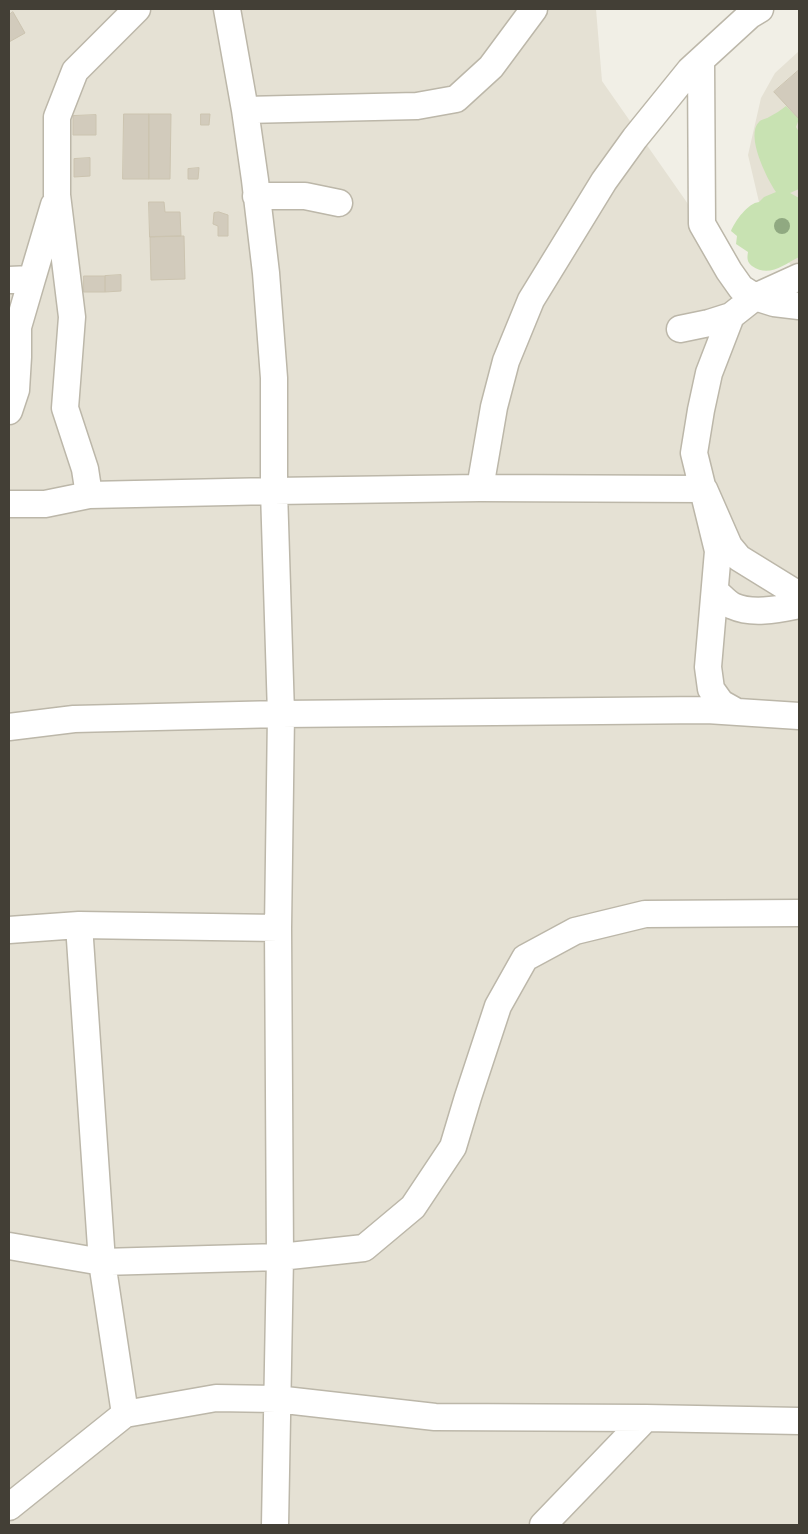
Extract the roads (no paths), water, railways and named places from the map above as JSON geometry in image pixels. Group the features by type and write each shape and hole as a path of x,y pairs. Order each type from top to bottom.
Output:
{"street":[{"path":"89,495 85,469 65,408 72,317 57,195 57,117 75,71 137,9"},
{"path":"227,9 245,110 266,273 274,378 274,491 281,714 278,928 280,1257 275,1525"},
{"path":"245,110 417,106 456,99 492,67 534,9"},
{"path":"480,488 494,407 506,361 531,300 604,181 624,152 690,70 750,15 760,9"},
{"path":"701,60 702,224 741,288 755,297 774,303 799,306"},
{"path":"9,411 16,390 20,280 57,195"},
{"path":"256,196 305,196 339,203"},
{"path":"680,329 709,324 731,316 755,297 799,278"},
{"path":"731,316 709,373 694,453 718,551 708,667 711,689 721,703 737,712"},
{"path":"9,504 45,504 89,495 274,491 480,488 704,490"},
{"path":"704,490 729,546 739,558 799,595"},
{"path":"715,591 732,605 743,610"},
{"path":"710,652 721,624 730,615 743,610 768,610 799,605"},
{"path":"9,727 74,720 281,714 697,710 799,716"},
{"path":"9,1246 102,1262 280,1257 364,1248 413,1207 453,1147 498,1006 525,958 575,931 645,914 799,913"},
{"path":"9,930 79,925 278,928"},
{"path":"79,925 102,1262 125,1414"},
{"path":"9,1507 125,1414 216,1398 276,1399 435,1417 799,1421"},
{"path":"543,1525 646,1418"}]}
